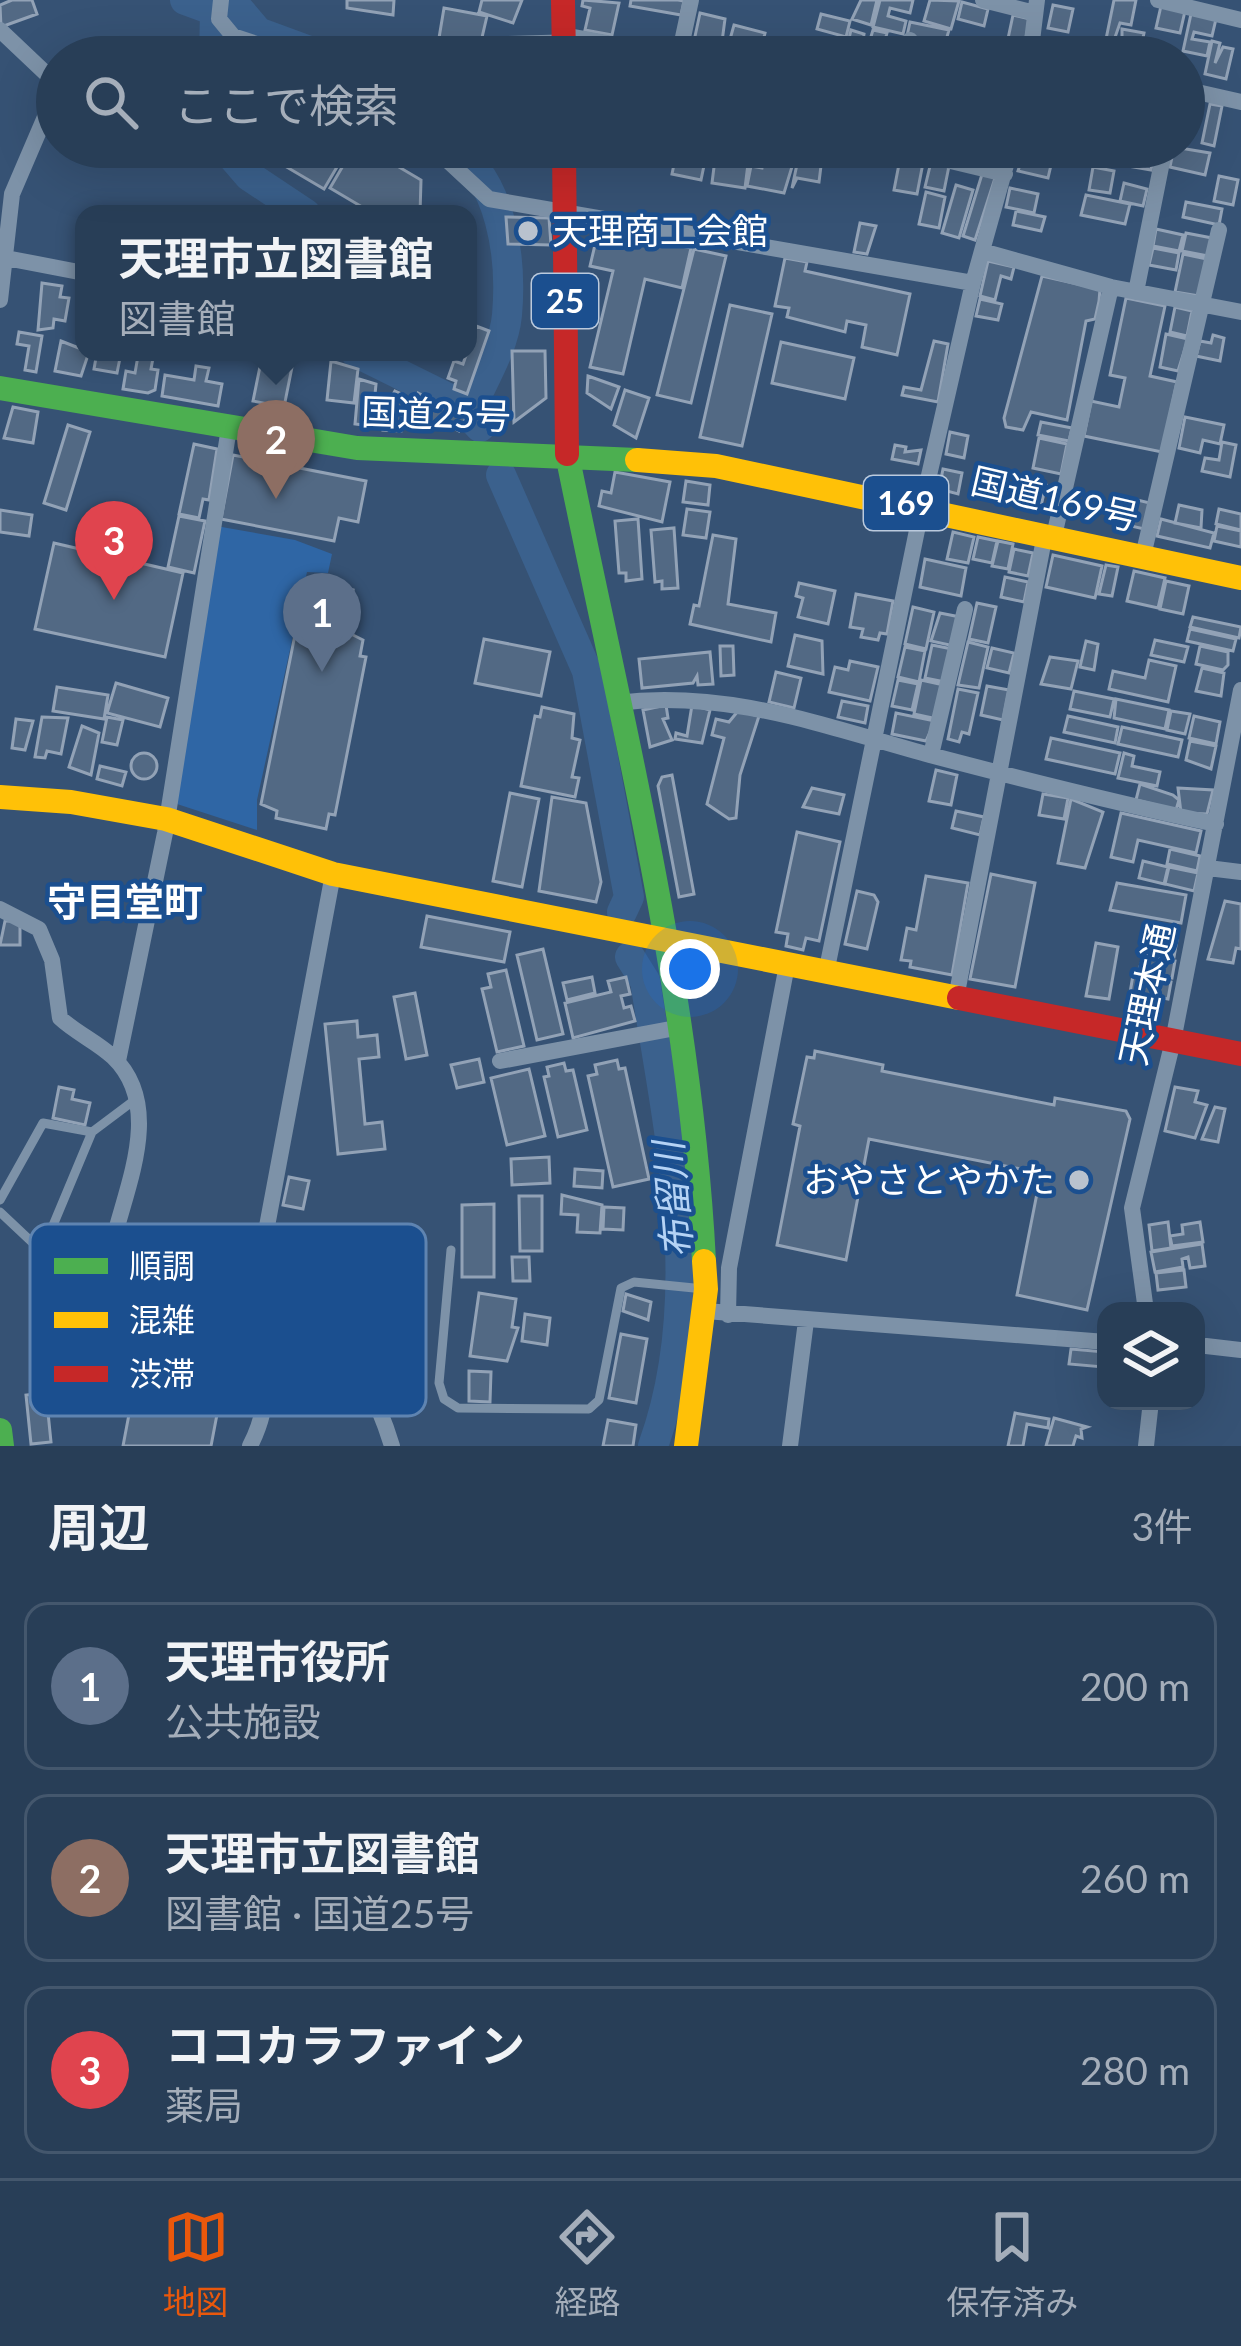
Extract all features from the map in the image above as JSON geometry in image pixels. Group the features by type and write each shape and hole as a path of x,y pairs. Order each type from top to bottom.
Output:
{"main road":[{"path":"563,0 564,36"},
{"name":"25","path":"564,168 567,454"},
{"name":"国道25号","path":"0,388 398,452 567,454"},
{"path":"567,454 666,939 672,1028 704,1199 707,1301 686,1446"},
{"name":"国道169号","path":"567,454 716,466 922,506 1241,578"},
{"path":"0,797 71,802 166,819 333,874 1241,1054"},
{"path":"0,1430 2,1446"}],"street":[{"path":"221,0 219,19 233,36"},
{"path":"684,36 692,0"},
{"path":"983,0 1036,7"},
{"path":"1158,0 1241,20"},
{"path":"0,30 36,65"},
{"path":"1205,94 1241,102"},
{"path":"0,301 11,194 36,135"},
{"path":"457,168 494,200 973,283"},
{"path":"980,168 1005,174"},
{"path":"826,973 922,506 973,283 1006,168"},
{"path":"1136,292 1161,168"},
{"path":"1143,556 1220,230"},
{"path":"982,251 1111,287 1241,312"},
{"path":"5,253 75,271"},
{"path":"956,998 996,772 1008,741 1050,535 1111,287"},
{"path":"118,1061 166,819 229,428"},
{"path":"931,755 965,609"},
{"name":"天理本通","path":"1145,1302 1132,1208 1173,1041 1241,690"},
{"path":"616,703 670,697 729,702 1216,824"},
{"path":"1208,868 1241,872"},
{"path":"267,1224 333,874"},
{"path":"0,909 40,928 52,960 60,1018 118,1061 136,1099 139,1138 120,1224"},
{"path":"787,965 729,1268 707,1301 806,1321 1097,1341"},
{"path":"500,1061 672,1028"},
{"path":"790,1446 806,1321"},
{"path":"1206,1346 1241,1350"},
{"path":"1146,1446 1150,1410"},
{"path":"250,1446 263,1416"},
{"path":"379,1416 392,1446"}],"lane":[{"path":"54,1224 92,1132 136,1099"},
{"path":"0,1200 43,1123 92,1132"},
{"path":"0,1212 30,1240"},
{"path":"452,1250 439,1383 444,1399 458,1408 589,1409 599,1400 621,1288 634,1282 662,1285 707,1301"}],"shaded area":[{"path":"216,526 295,540 332,554 328,573 307,572 257,800 257,830 177,804"}],"building":[{"path":"32,0 37,14 1,27 0,5"},
{"path":"347,0 394,0 393,15 347,8"},
{"path":"482,0 522,0 513,23 479,12"},
{"path":"583,0 619,3 612,35 585,30 590,8 582,6"},
{"path":"631,0 684,1 681,15 630,6"},
{"path":"861,0 877,0 871,25 852,19"},
{"path":"880,0 913,0 910,13 890,8 888,16 906,21 903,34 873,27"},
{"path":"930,0 959,1 951,29 924,21"},
{"path":"1114,0 1136,0 1131,25 1120,23 1115,36 1107,36"},
{"path":"962,2 988,9 984,26 958,19"},
{"path":"1053,5 1073,9 1068,32 1048,28"},
{"path":"1161,6 1185,11 1180,33 1156,28"},
{"path":"444,8 487,16 482,36 439,36"},
{"path":"700,13 725,19 723,36 695,36"},
{"path":"821,14 850,21 846,36 817,29"},
{"path":"1191,14 1216,19 1212,36 1194,32 1186,36"},
{"path":"1013,15 1030,19 1026,36 1009,36"},
{"path":"910,22 949,30 947,36 907,36"},
{"path":"734,25 765,33 764,36 731,36"},
{"path":"1122,29 1144,33 1143,36 1122,36"},
{"path":"1212,41 1220,43 1215,63 1223,47 1233,49 1226,79 1205,74"},
{"path":"1210,104 1222,106 1214,146 1205,144"},
{"path":"1205,152 1210,153 1205,175 1174,168 1205,168"},
{"path":"288,168 336,168 324,189"},
{"path":"342,168 401,168 421,180 420,205 359,205 330,188"},
{"path":"673,168 704,168 701,180 672,174"},
{"path":"714,168 748,168 745,188 712,183"},
{"path":"751,168 792,168 784,193 747,186"},
{"path":"796,168 821,168 819,182 797,178 792,188"},
{"path":"898,168 922,168 917,194 894,190"},
{"path":"930,168 949,168 944,191 925,187"},
{"path":"1019,168 1050,168 1048,178"},
{"path":"1093,168 1114,171 1110,193 1089,190"},
{"path":"983,171 996,175 975,240 963,236"},
{"path":"1219,176 1238,180 1233,205 1214,201"},
{"path":"1124,183 1147,189 1143,206 1120,201"},
{"path":"956,185 973,190 959,238 942,233"},
{"path":"1010,188 1038,194 1034,213 1006,207"},
{"path":"926,192 945,197 939,228 919,224"},
{"path":"1086,195 1130,204 1125,224 1081,215"},
{"path":"1186,202 1222,209 1219,225 1183,217"},
{"path":"1016,211 1045,217 1041,231 1013,225"},
{"name":"天理商工会館","path":"506,217 549,218 551,245 508,244"},
{"path":"860,223 876,226 867,254 854,252"},
{"path":"599,228 691,248 682,288 645,279 623,374 590,367 613,271 590,266"},
{"path":"1156,229 1183,235 1179,251 1153,246"},
{"path":"1186,233 1212,238 1208,256 1182,251"},
{"path":"1153,248 1179,253 1176,270 1149,265"},
{"path":"694,249 726,256 691,403 657,395"},
{"path":"1183,254 1207,259 1199,296 1175,292"},
{"path":"785,258 807,262 805,271 910,294 897,355 862,347 866,325 847,321 845,332 787,317 789,308 775,306"},
{"path":"988,261 1014,267 1011,279 1001,276 995,300 980,296"},
{"path":"1042,276 1100,289 1095,319 1086,321 1067,420 1031,412 1023,430 1006,427 1004,418"},
{"path":"42,283 62,286 60,297 69,298 65,321 54,319 53,328 38,330"},
{"path":"1126,298 1165,306 1150,376 1177,382 1162,452 1084,436 1091,401 1119,407 1125,378 1110,375"},
{"path":"980,299 1002,304 998,320 976,316"},
{"path":"730,305 772,314 742,446 700,437"},
{"path":"1175,307 1192,311 1187,336 1170,332"},
{"path":"477,326 489,331 467,394 454,389 456,381 448,378 454,361 477,361"},
{"path":"19,332 42,336 36,372 25,370 29,346 17,344"},
{"path":"1166,334 1188,339 1178,371 1160,367"},
{"path":"1213,335 1224,338 1220,361 1196,356 1200,341 1211,343"},
{"path":"61,341 75,346 75,361 86,361 81,376 55,371"},
{"path":"934,341 948,344 938,402 902,395 904,387 921,390"},
{"path":"781,342 854,358 845,399 772,383"},
{"path":"512,351 545,351 546,398 514,422"},
{"path":"95,361 119,361 117,373 94,369"},
{"path":"137,361 152,361 151,369 158,370 155,390 123,389 126,371 135,373"},
{"path":"261,361 293,361 284,407 253,401"},
{"path":"331,361 358,369 354,403 327,400"},
{"path":"196,366 209,368 206,381 222,384 218,406 162,396 165,375 194,380"},
{"path":"588,376 619,387 611,409 587,393"},
{"path":"359,379 376,384 372,426 355,424"},
{"path":"625,390 649,398 636,438 614,425"},
{"path":"395,391 404,395 401,431 383,430 385,408"},
{"path":"418,393 466,418 459,431 438,420 433,429 406,416"},
{"path":"13,407 38,412 33,443 4,438"},
{"path":"1185,417 1224,425 1220,444 1203,440 1200,453 1179,448"},
{"path":"1041,422 1072,428 1069,441 1038,435"},
{"path":"68,425 90,432 66,510 44,503"},
{"path":"950,432 968,436 964,458 946,454"},
{"path":"1039,438 1067,444 1061,474 1033,468"},
{"path":"1222,442 1236,445 1230,477 1202,471 1205,458 1219,460"},
{"path":"194,444 217,449 209,500 203,499 199,518 179,514"},
{"path":"895,445 906,447 905,452 921,450 918,464 892,459"},
{"path":"233,455 366,481 358,522 339,518 334,541 221,519"},
{"path":"943,469 962,473 958,494 939,489"},
{"path":"615,472 670,482 662,522 599,506 602,491 611,493"},
{"path":"686,481 710,485 708,505 683,502"},
{"path":"1030,482 1046,485 1040,510 1024,506"},
{"path":"1125,497 1150,503 1144,529 1118,523"},
{"path":"1179,505 1202,510 1201,528 1175,523"},
{"path":"687,509 710,512 706,538 683,535"},
{"path":"1219,509 1241,514 1241,530 1216,524"},
{"path":"0,510 32,515 29,536 0,532"},
{"path":"179,516 205,521 194,573 168,567"},
{"path":"638,519 642,579 626,581 626,573 619,573 615,521"},
{"path":"1161,519 1214,533 1210,548 1157,536"},
{"path":"1217,526 1241,531 1241,547 1214,541"},
{"path":"674,528 678,588 662,589 662,581 655,582 651,530"},
{"path":"953,532 974,537 968,563 947,559"},
{"path":"713,535 736,539 728,604 776,613 771,642 690,624 694,605 699,606"},
{"path":"978,537 997,541 992,563 973,559"},
{"path":"998,541 1013,544 1008,569 992,566"},
{"path":"54,543 183,573 165,657 35,629"},
{"path":"1014,549 1033,553 1028,576 1009,572"},
{"path":"1053,555 1102,566 1095,598 1046,587"},
{"path":"925,559 966,568 961,596 920,587"},
{"path":"1106,565 1118,567 1112,596 1099,594"},
{"path":"1134,571 1165,578 1158,608 1127,601"},
{"path":"1005,577 1028,582 1024,602 1001,597"},
{"path":"306,580 353,590 345,631 363,640 360,656 366,657 335,815 329,814 326,829 276,818 277,811 261,804"},
{"path":"1166,581 1189,586 1183,614 1160,609"},
{"path":"799,583 835,591 828,624 798,617 803,598 796,596"},
{"path":"856,594 893,601 887,634 880,633 878,640 861,637 863,629 850,627"},
{"path":"977,603 996,607 988,643 969,639"},
{"path":"913,607 934,612 926,649 905,644"},
{"path":"940,613 960,617 954,646 931,641"},
{"path":"1193,617 1241,627 1239,638 1190,627"},
{"path":"1190,629 1236,639 1233,651 1187,641"},
{"path":"795,635 822,641 823,674 788,666"},
{"path":"484,639 550,652 541,696 475,683"},
{"path":"1155,640 1188,647 1184,662 1151,655"},
{"path":"1086,641 1098,644 1094,670 1080,667"},
{"path":"968,642 988,647 979,688 958,685"},
{"path":"932,645 952,649 945,682 925,678"},
{"path":"720,646 733,646 734,675 721,676"},
{"path":"1200,646 1228,652 1228,665 1223,670 1196,664"},
{"path":"905,647 925,651 919,682 898,677"},
{"path":"992,648 1014,653 1009,673 987,668"},
{"path":"710,652 713,684 698,685 697,676 693,683 642,688 639,659"},
{"path":"1050,657 1078,661 1071,689 1041,684"},
{"path":"1149,660 1176,666 1168,702 1109,689 1113,671 1145,678"},
{"path":"850,661 878,667 870,701 829,692 835,667 848,670"},
{"path":"1202,668 1224,673 1221,696 1196,691"},
{"path":"776,672 801,678 794,708 769,702"},
{"path":"898,680 918,684 912,710 892,706"},
{"path":"921,680 944,685 937,719 914,714"},
{"path":"116,683 168,698 160,727 107,713"},
{"path":"987,686 1009,690 1003,720 981,715"},
{"path":"57,687 108,695 104,719 53,711"},
{"path":"958,689 978,693 969,734 962,732 959,742 948,739"},
{"path":"1074,691 1114,699 1110,717 1070,709"},
{"path":"1116,699 1169,710 1165,729 1114,718"},
{"path":"842,701 868,706 865,723 838,717"},
{"path":"666,705 668,718 663,719 672,740 650,747 643,710"},
{"path":"692,705 710,710 702,743 675,739 676,733 687,736"},
{"path":"542,707 574,714 572,738 580,740 572,777 579,778 575,797 521,786 535,716 540,717"},
{"path":"738,711 759,716 740,775 736,818 729,819 707,804 724,738 712,735 716,719 729,722"},
{"path":"1171,711 1190,714 1185,734 1167,730"},
{"path":"896,713 935,721 926,741 892,734"},
{"path":"1068,716 1118,727 1115,743 1064,732"},
{"path":"1194,716 1220,722 1216,744 1189,738"},
{"path":"42,717 68,718 61,754 47,751 45,758 35,757"},
{"path":"107,717 123,720 117,745 102,742"},
{"path":"16,719 33,721 25,750 12,748"},
{"path":"82,726 99,733 91,775 69,767"},
{"path":"1122,727 1182,740 1178,757 1118,744"},
{"path":"1051,738 1120,753 1115,774 1046,759"},
{"path":"1190,741 1216,746 1211,769 1186,760"},
{"path":"144,753 157,766 144,779 131,766"},
{"path":"1124,753 1134,756 1132,766 1160,772 1157,786 1118,778"},
{"path":"100,766 126,772 122,786 97,779"},
{"path":"936,770 957,775 951,805 929,801"},
{"path":"672,775 694,894 679,897 658,786 662,777"},
{"path":"1140,784 1173,795 1179,800 1176,810 1136,800"},
{"path":"812,788 844,795 839,814 803,807"},
{"path":"1178,788 1213,790 1207,814 1181,813"},
{"path":"510,793 539,799 522,887 493,881"},
{"path":"1043,794 1068,798 1064,819 1039,815"},
{"path":"552,797 586,803 601,882 596,902 539,891"},
{"path":"1071,799 1103,812 1085,868 1058,863"},
{"path":"956,811 984,817 980,835 952,828"},
{"path":"1121,813 1201,831 1196,853 1138,840 1133,862 1111,857"},
{"path":"797,832 840,842 819,941 806,938 803,950 786,946 788,934 776,932"},
{"path":"1170,849 1200,856 1197,871 1167,864"},
{"path":"1143,861 1168,867 1164,884 1139,878"},
{"path":"1169,867 1198,873 1194,891 1165,884"},
{"path":"991,874 1035,883 1015,987 970,979"},
{"path":"926,876 968,883 952,975 910,967 911,961 901,960 907,928 916,930"},
{"path":"1117,883 1186,895 1181,923 1110,910"},
{"path":"857,891 874,895 878,902 867,949 845,944"},
{"path":"1225,901 1241,904 1241,949 1236,948 1233,963 1208,959"},
{"path":"427,916 510,932 504,962 421,947"},
{"path":"5,921 20,921 20,945 0,945"},
{"path":"1148,935 1177,940 1174,957 1145,952"},
{"path":"1096,943 1118,947 1109,999 1086,996"},
{"path":"543,949 563,1034 537,1040 517,955"},
{"path":"1144,955 1175,961 1172,978 1138,972"},
{"path":"506,970 524,1046 497,1052 482,989 491,987 488,974"},
{"path":"1133,975 1171,982 1168,999 1142,994 1141,1002 1129,999"},
{"path":"592,977 595,993 567,1000 563,983"},
{"path":"626,977 630,994 621,996 624,1008 631,1006 635,1021 573,1038 565,1003 611,992 608,981"},
{"path":"415,993 427,1055 406,1059 394,997"},
{"path":"357,1021 358,1037 377,1035 379,1057 359,1059 365,1124 382,1122 385,1149 338,1154 325,1024"},
{"name":"おやさとやかた","path":"815,1051 883,1065 882,1071 1054,1105 1055,1098 1126,1111 1130,1119 1087,1310 1017,1295 1041,1173 869,1139 846,1260 777,1245 800,1126 793,1124 807,1057 814,1058"},
{"path":"479,1059 484,1082 457,1088 451,1065"},
{"path":"617,1060 619,1069 625,1068 649,1179 613,1187 588,1076 597,1074 595,1065"},
{"path":"564,1063 566,1071 573,1070 587,1130 558,1137 544,1077 549,1076 547,1067"},
{"path":"529,1069 545,1136 507,1145 491,1078"},
{"path":"59,1087 74,1090 72,1099 90,1103 85,1125 53,1118"},
{"path":"1175,1087 1198,1091 1195,1102 1207,1105 1195,1138 1165,1131"},
{"path":"1215,1107 1225,1109 1218,1142 1202,1139"},
{"path":"549,1157 550,1183 512,1185 511,1159"},
{"path":"575,1169 603,1171 602,1188 574,1186"},
{"path":"289,1177 309,1181 303,1209 283,1205"},
{"path":"562,1195 602,1205 600,1233 577,1232 578,1215 561,1214"},
{"path":"519,1196 542,1196 542,1251 520,1251"},
{"path":"494,1204 494,1277 462,1277 462,1205"},
{"path":"604,1207 624,1208 623,1230 603,1229"},
{"path":"1168,1222 1171,1248 1152,1251 1149,1225"},
{"path":"1200,1222 1203,1242 1172,1246 1170,1236 1183,1234 1182,1225"},
{"path":"1202,1244 1205,1266 1190,1268 1188,1257 1182,1259 1183,1267 1155,1272 1151,1252"},
{"path":"512,1257 529,1257 530,1281 513,1281"},
{"path":"1184,1270 1186,1287 1158,1290 1156,1273"},
{"path":"479,1293 516,1299 512,1327 518,1328 507,1361 470,1356"},
{"path":"626,1294 651,1302 648,1320 623,1311"},
{"path":"525,1314 550,1318 547,1345 522,1341"},
{"path":"621,1334 647,1339 636,1403 609,1398"},
{"path":"1071,1349 1097,1351 1097,1366 1069,1364"},
{"path":"469,1371 491,1372 490,1402 469,1401"},
{"path":"26,1395 30,1395 30,1416 48,1416 51,1442 31,1444"},
{"path":"1015,1413 1049,1419 1048,1428 1027,1424 1023,1446 1008,1446"},
{"path":"129,1416 217,1416 211,1446 123,1446"},
{"path":"1054,1418 1087,1427 1081,1429 1082,1438 1076,1436 1073,1446 1046,1446"},
{"path":"608,1420 636,1425 633,1446 603,1446"}],"waterway":[{"name":"布留川","path":"185,0 215,11"},
{"path":"231,0 258,32 269,36"},
{"name":"布留川","path":"214,36 215,11"},
{"name":"布留川","path":"242,168 292,205"},
{"path":"469,412 497,352 508,293 500,220 474,168"},
{"name":"布留川","path":"373,361 458,403 480,427"},
{"name":"布留川","path":"501,475 587,671 629,897 622,912"},
{"name":"布留川","path":"630,957 645,981 664,1097 681,1273 669,1389 653,1446"}],"traffic: fast":[{"path":"0,388 357,448 637,460"},
{"path":"567,454 669,956 696,1159 704,1261"},
{"path":"0,1430 2,1446"}],"traffic: slow":[{"path":"637,460 716,466 1241,578"},
{"path":"0,797 71,802 166,819 333,874 959,998"},
{"path":"686,1446 706,1289 704,1261"}],"traffic: jam":[{"path":"563,0 564,36"},
{"path":"564,168 567,454"},
{"path":"959,998 1241,1054"}],"place":[{"name":"天理商工会館","path":"528,231"},
{"name":"天理市立図書館","path":"276,499"},
{"name":"ココカラファイン","path":"114,600"},
{"name":"天理市役所","path":"322,672"},
{"name":"おやさとやかた","path":"1079,1180"}],"district":[{"name":"守目堂町","path":"125,902"}]}
